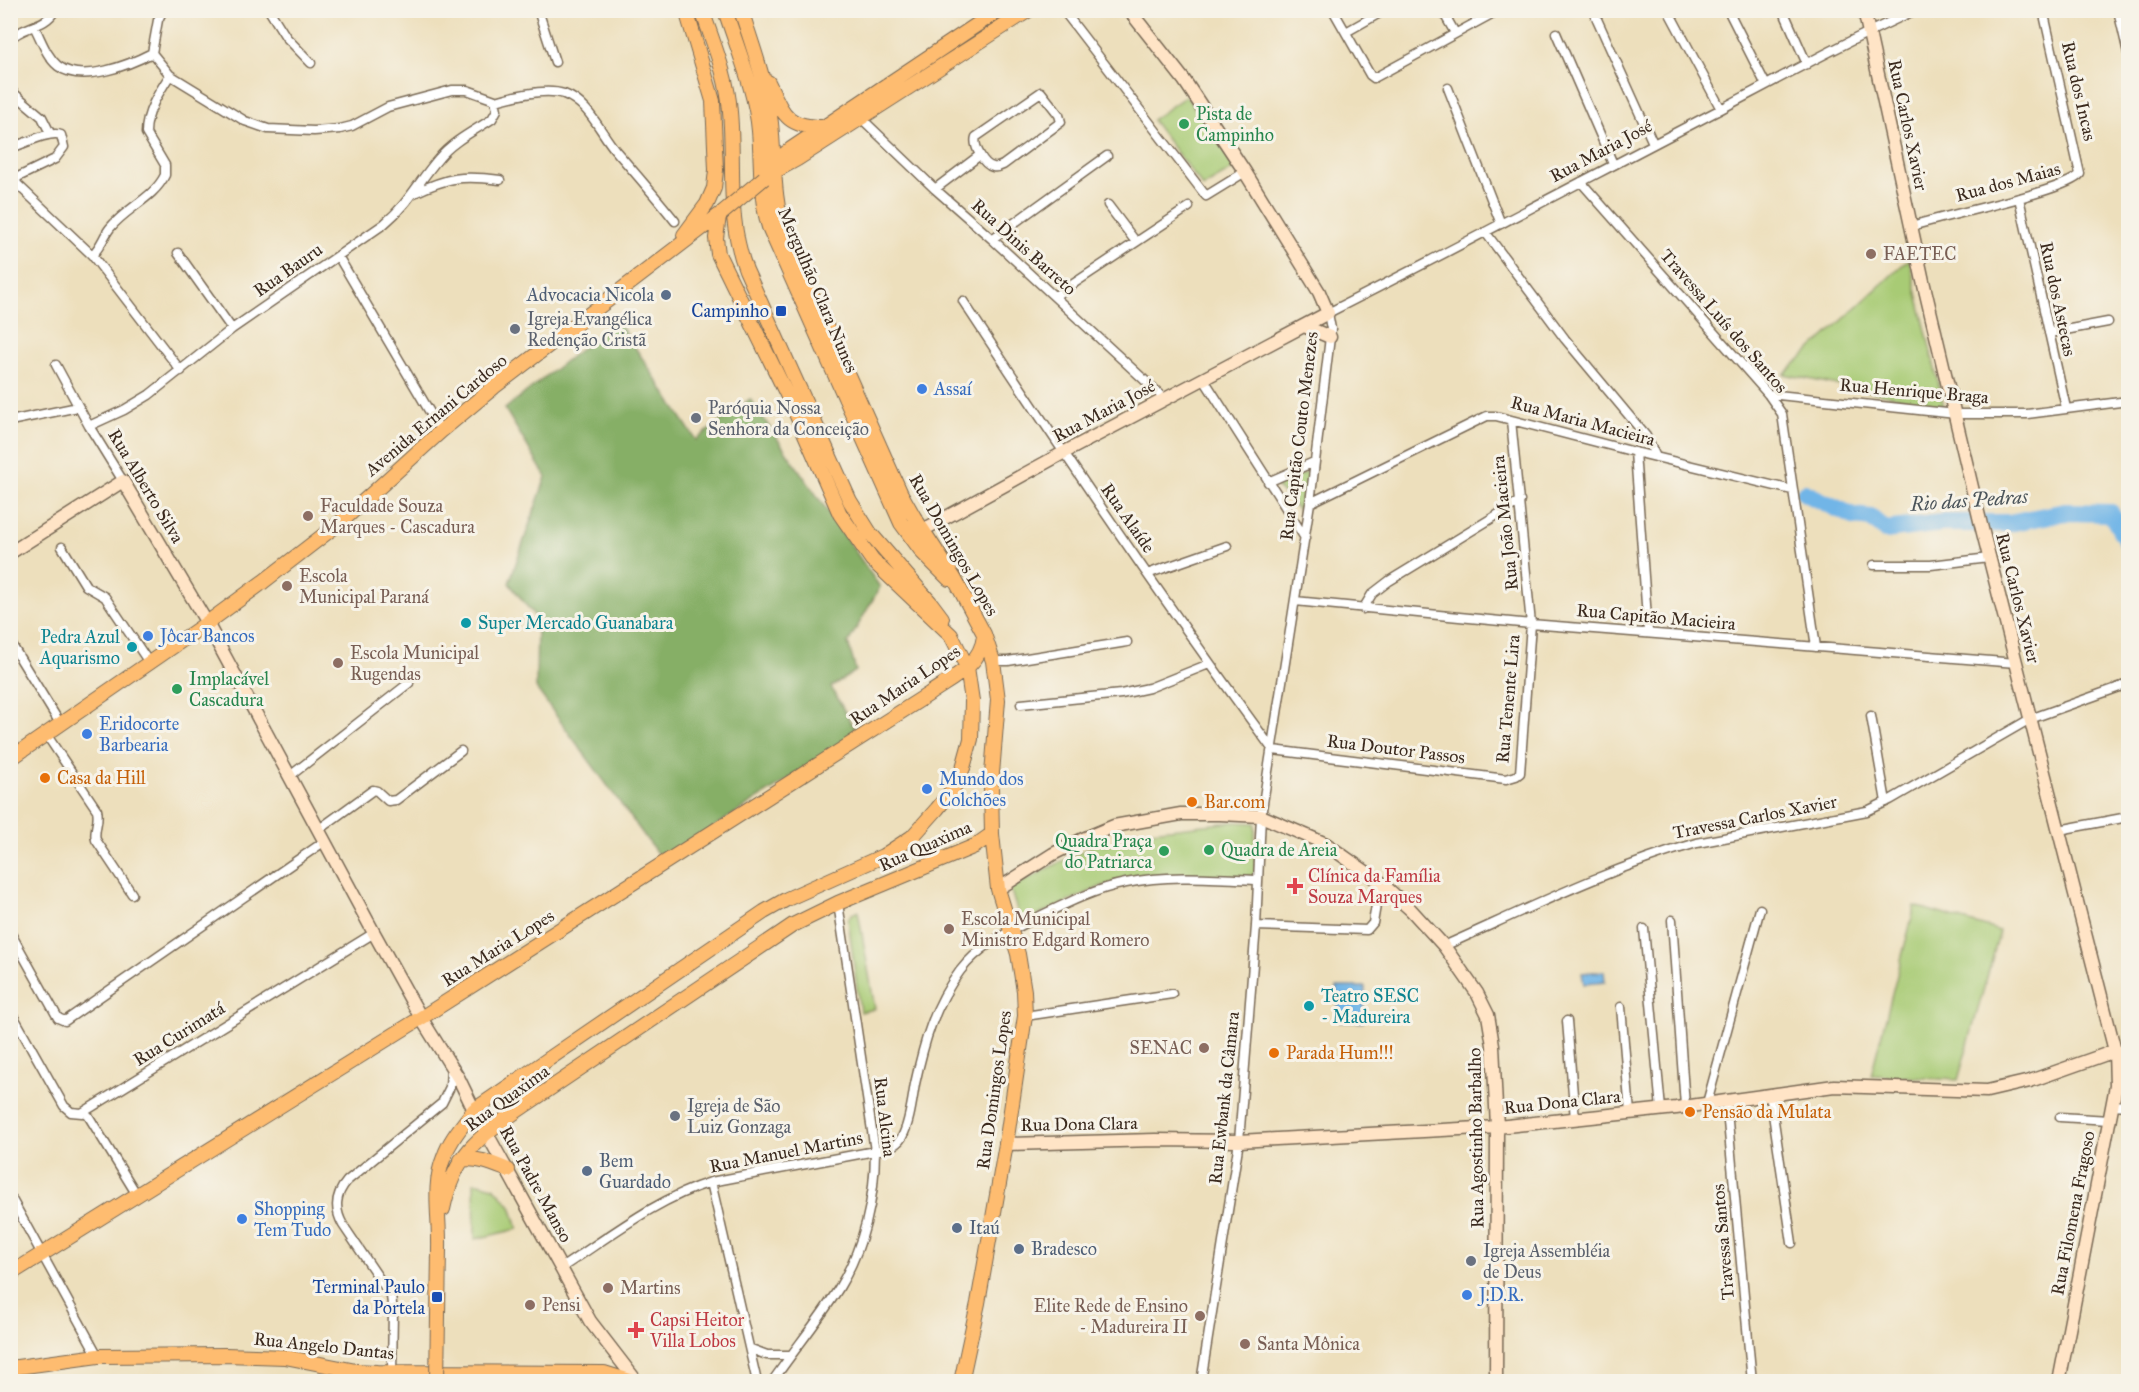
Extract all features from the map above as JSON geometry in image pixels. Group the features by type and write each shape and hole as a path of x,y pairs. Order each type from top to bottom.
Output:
{"main road":[{"path":"672,251 694,224 706,204 714,188 716,170 713,101 686,10"},
{"path":"702,10 716,53 730,110 734,226 740,255 746,270 833,467 856,510 883,549 936,609 968,667"},
{"name":"Mergulhão Clara Nunes","path":"725,10 752,94 758,122 761,192 769,227 902,523 935,566 959,589"},
{"path":"741,10 757,58 786,115 797,124 823,127"},
{"path":"769,174 782,156 999,10"},
{"path":"769,174 797,159 1029,10"},
{"name":"Rua Domingos Lopes","path":"757,58 771,122 769,174 785,234 901,494 949,569 984,634 993,661 998,700 991,786 992,834 998,889 1021,965 1025,1016 1006,1144 978,1303 961,1382"},
{"name":"Avenida Ernani Cardoso","path":"10,759 207,623 342,520 441,431 537,353 721,215 769,174"},
{"path":"721,215 716,238 718,254 794,410 840,514 872,560 951,635"},
{"name":"Rua Maria Lopes","path":"10,1274 421,1018 928,694 968,667 980,651 984,634"},
{"name":"Rua Quaxima","path":"440,1226 437,1187 441,1163 448,1146 474,1110 764,912 787,899 860,868 912,837 946,797 963,768 971,739 972,701 968,667"},
{"name":"Rua Quaxima","path":"440,1226 450,1180 473,1144 486,1132 775,936 811,915 975,846 992,834"},
{"path":"507,1089 507,1097 512,1104 524,1106"},
{"path":"461,1160 484,1161 508,1170"},
{"path":"436,1382 440,1226"},
{"name":"Rua Angelo Dantas","path":"10,1368 98,1356 270,1356 356,1371 604,1372 635,1382"}],"street":[{"path":"10,39 20,31 48,21 55,10"},
{"path":"164,10 158,20 152,53 170,75 245,121 268,129 314,131 340,129 352,126 388,107 452,90 467,90 496,101 517,95 561,93 574,99 588,111 615,149 675,221"},
{"path":"269,10 286,37 311,63"},
{"path":"538,10 555,62"},
{"path":"1063,10 1206,196 1245,172"},
{"name":"Rua Capitão Couto Menezes","path":"1129,10 1184,80 1245,172 1319,292 1329,313 1330,338 1310,503 1261,816"},
{"path":"1333,10 1372,77 1376,78 1499,10"},
{"path":"1346,32 1385,10"},
{"path":"1442,10 1455,33"},
{"path":"1668,10 1720,109"},
{"path":"1728,10 1766,85"},
{"path":"1783,10 1807,64"},
{"name":"Rua Carlos Xavier","path":"1864,10 1911,226 1989,558 2115,1051"},
{"name":"Rua Maria José","path":"923,530 1203,378 1486,233 1653,143 1916,10"},
{"name":"Rua dos Incas","path":"2043,10 2080,169 2077,178"},
{"path":"2118,10 2128,53"},
{"path":"1596,17 1653,143"},
{"path":"34,26 50,57 60,67 69,71 88,73 107,70 137,61 152,53"},
{"path":"1556,33 1613,164"},
{"path":"92,255 99,248 111,226 152,191 165,175 165,165 146,130 155,100 170,75"},
{"path":"1448,88 1502,224"},
{"path":"10,90 42,117 50,133"},
{"path":"1038,93 1045,95 1061,117 1058,126 999,167 990,166 980,155 974,144 976,137 1038,93"},
{"path":"338,256 400,210 414,194 432,166 447,150 495,117 496,101"},
{"name":"Rua Dinis Barreto","path":"861,118 935,189 1055,296 1165,399"},
{"path":"10,148 50,133 62,135 65,143 63,150 55,159 18,177 16,180 18,184 92,255 181,371"},
{"path":"935,189 980,155"},
{"path":"992,239 1107,156"},
{"path":"414,194 437,183 457,178 501,180"},
{"name":"Rua dos Maias","path":"1911,226 2019,198 2070,183 2077,178"},
{"name":"Travessa Luís dos Santos","path":"1581,182 1768,394 1782,414 1816,647"},
{"name":"Rua dos Astecas","path":"2019,198 2066,408"},
{"path":"1108,205 1137,242"},
{"path":"1055,296 1189,207"},
{"path":"1486,233 1565,339 1646,436 1656,457"},
{"path":"178,253 232,329"},
{"name":"Rua Bauru","path":"89,426 137,403 232,329 338,256 441,431"},
{"name":"Rua Alaíde","path":"963,301 1063,453 1209,664 1273,750"},
{"path":"2049,333 2108,322"},
{"path":"1304,326 1330,338"},
{"name":"Rua Alberto Silva","path":"56,365 89,426 207,623"},
{"path":"1203,378 1305,538"},
{"name":"Rua Henrique Braga","path":"1768,394 1956,414 2027,414 2128,401"},
{"path":"10,421 78,407"},
{"name":"Rua Maria Macieira","path":"1310,503 1479,418 1496,416 1792,490"},
{"name":"Rua João Macieira","path":"1511,420 1531,624"},
{"path":"1635,452 1648,632"},
{"path":"1268,482 1314,462"},
{"path":"10,553 123,481"},
{"path":"1363,609 1372,594 1389,580 1520,501"},
{"path":"1147,574 1227,546"},
{"path":"62,547 86,586 105,597 150,664"},
{"path":"1874,565 1923,566 1989,558"},
{"name":"Rua Capitão Macieira","path":"1295,601 1531,624 2016,663"},
{"name":"Rua Padre Manso","path":"207,623 374,933 421,1018 450,1064 590,1321 635,1382"},
{"name":"Rua Tenente Lira","path":"1516,776 1521,768 1531,624"},
{"path":"10,642 61,724"},
{"path":"993,661 1008,661 1127,642"},
{"path":"1021,704 1121,694 1149,688 1209,664"},
{"path":"290,776 409,683"},
{"name":"Travessa Carlos Xavier","path":"1444,946 1574,888 1670,851 1697,843 1867,811 2030,719 2128,684"},
{"path":"1871,716 1886,802"},
{"path":"46,734 97,810 96,840 132,894"},
{"name":"Rua Doutor Passos","path":"1273,750 1506,779 1516,776"},
{"path":"10,932 58,1018 62,1021 69,1020 321,836 373,790 388,801 396,800 461,751"},
{"name":"Rua Agostinho Barbalho","path":"998,889 1053,854 1114,826 1181,814 1261,816 1326,844 1380,882 1411,910 1444,946 1477,993 1488,1015 1497,1127 1496,1382"},
{"name":"Rua Ewbank da Câmara","path":"1201,1382 1239,1141 1256,926 1261,816"},
{"path":"2059,830 2128,817"},
{"name":"Rua Manuel Martins","path":"561,1268 672,1198 692,1188 711,1182 889,1148 902,1137 906,1126 923,1046 930,1024 945,993 976,954 1010,931 1078,899 1125,883 1149,879 1199,877 1258,880"},
{"path":"1256,926 1367,930 1372,923 1380,882"},
{"name":"Rua Alcina","path":"772,1382 840,1287 866,1226 875,1173 875,1151 838,903"},
{"path":"1707,1103 1760,909"},
{"path":"1672,920 1685,1106"},
{"path":"1644,929 1661,1109"},
{"name":"Rua Curimatá","path":"86,1112 374,933"},
{"path":"1025,1016 1172,994"},
{"path":"1621,1007 1630,1113"},
{"path":"10,1010 64,1106 76,1114 86,1112 137,1195"},
{"path":"1567,1021 1575,1119"},
{"name":"Rua Dona Clara","path":"1006,1144 1155,1140 1239,1141 1497,1127 1847,1086 1987,1091 2030,1081 2115,1051"},
{"name":"Rua Filomena Fragoso","path":"2059,1382 2112,1105 2117,1070 2115,1051"},
{"path":"392,1372 391,1296 343,1225 337,1213 337,1202 347,1181 442,1103 450,1087 450,1064"},
{"path":"1770,1094 1792,1243"},
{"name":"Travessa Santos","path":"1726,1100 1752,1382"},
{"path":"2112,1105 2128,1106"},
{"path":"2060,1117 2109,1120"},
{"path":"711,1182 757,1382"},
{"path":"10,1196 98,1356"},
{"path":"751,1349 767,1355 791,1355"}],"green space":[{"path":"1186,96 1237,167 1203,187 1152,120"},
{"path":"1909,259 1944,407 1784,374"},
{"path":"617,320 696,440 750,399 880,587 848,643 856,671 831,687 858,735 662,860 536,688 537,619 509,583 546,477 505,409"},
{"path":"1310,471 1303,515 1276,486"},
{"path":"1232,822 1255,823 1255,876 1143,876 1124,879 1100,887 1021,923 1010,888 1102,841 1103,845 1151,831"},
{"path":"1915,906 2000,931 1958,1080 1871,1075"},
{"path":"858,911 875,1009 860,1012 848,919"},
{"path":"474,1182 494,1187 511,1206 518,1229 475,1239"}],"water":[{"path":"1604,971 1605,982 1584,984 1582,973"},
{"path":"1337,987 1365,987 1363,1022 1339,1022"}],"waterway":[{"path":"2125,10 2128,22"},
{"name":"Rio das Pedras","path":"1805,493 1853,516 1871,518 1885,530 1942,523 2009,523 2065,512 2111,513 2128,543"}],"place":[{"name":"Pista de Campinho","path":"1184,124"},
{"name":"FAETEC","path":"1871,254"},
{"name":"Advocacia Nicola","path":"666,295"},
{"name":"Campinho","path":"781,311"},
{"name":"Igreja Evangélica Redenção Cristã","path":"515,329"},
{"name":"Assaí","path":"922,389"},
{"name":"Paróquia Nossa Senhora da Conceição","path":"696,418"},
{"name":"Faculdade Souza Marques - Cascadura","path":"308,516"},
{"name":"Escola Municipal Paraná","path":"287,586"},
{"name":"Super Mercado Guanabara","path":"466,623"},
{"name":"Jôcar Bancos","path":"148,636"},
{"name":"Pedra Azul Aquarismo","path":"132,647"},
{"name":"Escola Municipal Rugendas","path":"338,663"},
{"name":"Implacável Cascadura","path":"177,689"},
{"name":"Eridocorte Barbearia","path":"87,734"},
{"name":"Casa da Hill","path":"45,778"},
{"name":"Mundo dos Colchões","path":"927,789"},
{"name":"Bar.com","path":"1192,802"},
{"name":"Quadra de Areia","path":"1209,850"},
{"name":"Quadra Praça do Patriarca","path":"1164,851"},
{"name":"Clínica da Família Souza Marques","path":"1295,886"},
{"name":"Escola Municipal Ministro Edgard Romero","path":"949,929"},
{"name":"Teatro SESC - Madureira","path":"1309,1006"},
{"name":"SENAC","path":"1204,1048"},
{"name":"Parada Hum!!!","path":"1274,1053"},
{"name":"Pensão da Mulata","path":"1690,1112"},
{"name":"Igreja de São Luiz Gonzaga","path":"675,1116"},
{"name":"Bem Guardado","path":"587,1171"},
{"name":"Shopping Tem Tudo","path":"242,1219"},
{"name":"Itaú","path":"957,1228"},
{"name":"Bradesco","path":"1019,1249"},
{"name":"Igreja Assembléia de Deus","path":"1471,1261"},
{"name":"Martins","path":"608,1288"},
{"name":"J.D.R.","path":"1467,1295"},
{"name":"Terminal Paulo da Portela","path":"437,1297"},
{"name":"Pensi","path":"530,1305"},
{"name":"Elite Rede de Ensino - Madureira II","path":"1200,1316"},
{"name":"Capsi Heitor Villa Lobos","path":"636,1330"},
{"name":"Santa Mônica","path":"1245,1344"}]}
